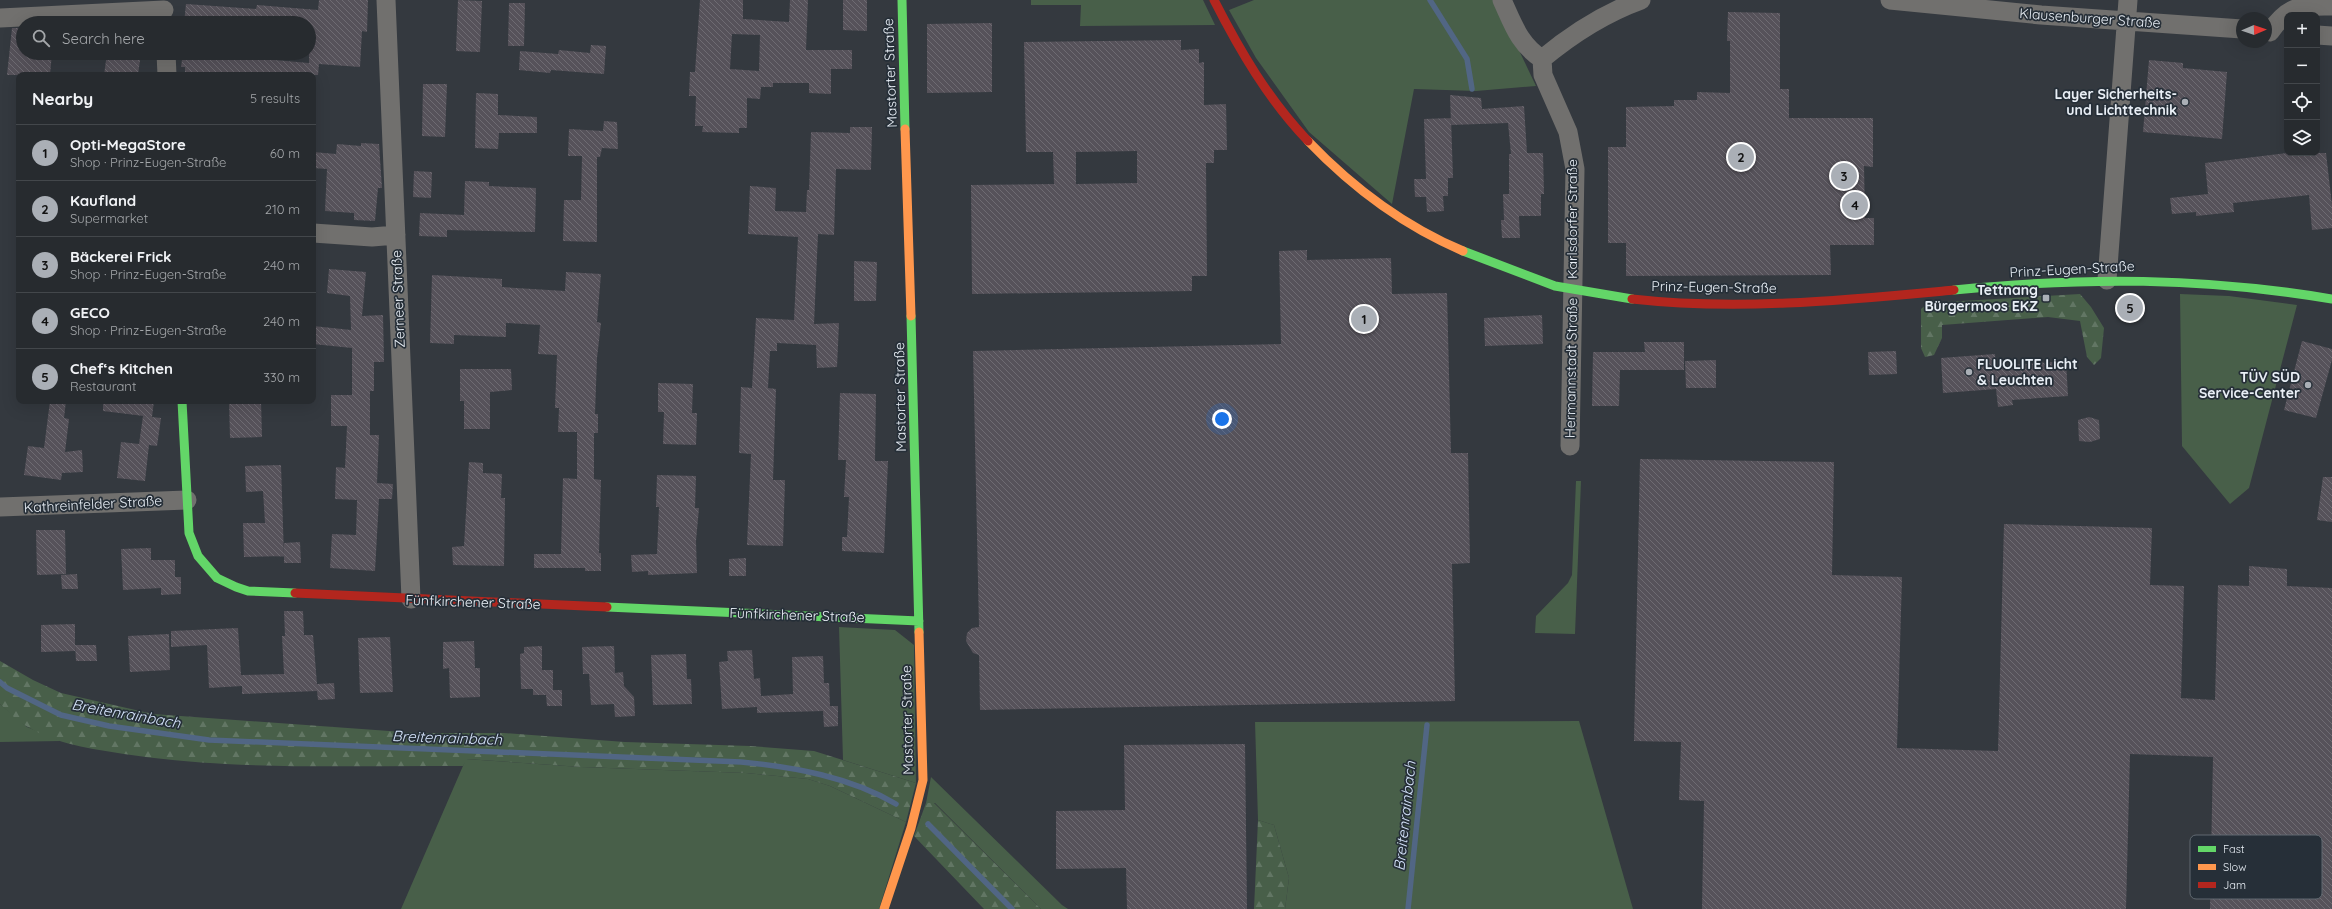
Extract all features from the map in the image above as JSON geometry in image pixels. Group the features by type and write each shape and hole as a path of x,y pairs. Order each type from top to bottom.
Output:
{"street":[{"name":"Zerneer Straße","path":"386,0 411,599"},
{"name":"Mastorter Straße","path":"884,909 911,828 923,780 902,0"},
{"name":"Prinz-Eugen-Straße","path":"1214,0 1257,78 1274,102 1318,153 1369,197 1403,221 1450,247 1532,279 1572,291 1632,300 1755,303 1846,300 1918,293 2107,280 2183,281 2232,284 2332,299"},
{"path":"1502,0 1519,36 1528,49 1542,58 1592,23 1641,0"},
{"name":"Klausenburger Straße","path":"1890,0 2236,30"},
{"path":"2107,280 2128,0"},
{"path":"2274,32 2279,18 2299,6 2332,6"},
{"path":"47,16 164,11"},
{"path":"0,18 16,17"},
{"path":"2320,35 2332,36"},
{"name":"Karlsdorfer Straße","path":"1542,58 1543,75 1568,132 1574,163 1572,291"},
{"path":"166,60 167,72"},
{"path":"316,233 372,237 396,235"},
{"name":"Hermannstadt Straße","path":"1570,446 1572,291"},
{"name":"Fünfkirchener Straße","path":"182,404 189,533 195,552 210,573 227,586 248,592 919,621"},
{"name":"Kathreinfelder Straße","path":"0,507 187,500"}],"green space":[{"path":"1031,0 1203,0 1215,25 1080,26 1081,5 1031,5"},
{"path":"1254,0 1495,0 1536,86 1476,91 1414,89 1392,204 1309,132 1256,58 1229,10"},
{"path":"2080,294 2091,307 2104,328 2101,358 2094,365 2087,357 2080,321 2048,317 1942,325 1942,338 1934,355 1925,357 1921,348 1921,309 1928,303"},
{"path":"2180,294 2229,296 2297,305 2249,488 2230,504 2182,446"},
{"path":"1576,481 1581,481 1575,634 1535,633 1536,616 1568,583 1572,575"},
{"path":"839,627 895,630 914,645 916,783 843,760"},
{"path":"0,661 33,680 61,693 153,714 417,733 503,733 625,742 750,746 814,751 916,783 906,822 830,786 808,779 746,773 581,767 467,759 463,766 250,765 208,763 124,754 62,742 50,738 24,725 0,704"},
{"path":"0,704 27,727 61,741 0,742"},
{"path":"1579,721 1633,909 1285,909 1289,878 1274,825 1258,820 1255,722"},
{"path":"466,759 581,767 746,773 808,779 830,786 906,822 879,909 401,909"},
{"path":"931,777 1062,905 1068,909 1041,909 935,803 926,803"},
{"path":"926,803 934,803 1041,909 984,909 914,836"},
{"path":"1258,820 1274,825 1289,878 1285,909 1254,909"}],"building":[{"path":"319,0 368,0 367,32 362,31 360,67 319,64 318,75 316,75 316,72 185,72 185,67 181,67 182,60 274,60 309,63 309,60 316,60 316,16 185,16 186,4 256,9 257,5 318,10"},
{"path":"458,0 482,1 480,52 456,51"},
{"path":"700,0 743,0 743,19 789,22 790,0 808,0 806,50 852,50 852,69 831,69 831,94 809,93 809,83 773,83 773,87 761,87 760,99 747,98 747,128 739,128 739,133 702,132 703,126 695,126 696,96 689,96 690,72 695,72","holes":["732,34 760,35 759,71 730,69"]},
{"path":"843,0 867,0 867,31 843,30"},
{"path":"509,3 525,3 524,46 508,46"},
{"path":"1728,12 1780,13 1780,89 1789,89 1789,118 1873,118 1873,167 1864,166 1865,218 1874,218 1874,245 1830,245 1831,275 1626,276 1626,243 1608,243 1608,147 1626,147 1626,107 1674,106 1674,100 1697,100 1697,92 1730,93 1730,41 1727,41"},
{"path":"992,23 992,92 927,93 927,24"},
{"path":"12,28 16,28 16,60 51,60 50,72 16,72 16,75 7,75"},
{"path":"1181,40 1181,50 1199,49 1199,63 1204,62 1204,105 1226,104 1227,150 1214,150 1214,163 1206,163 1207,276 1192,276 1192,291 972,294 971,185 1054,184 1053,152 1026,152 1024,42","holes":["1137,151 1137,183 1076,184 1076,152"]},
{"path":"591,45 606,46 604,74 551,70 550,73 519,70 520,51 558,54 559,50 590,53"},
{"path":"106,60 140,60 138,72 104,72"},
{"name":"Layer Sicherheits- und Lichttechnik","path":"2149,60 2183,63 2183,68 2227,72 2222,139 2143,132"},
{"path":"423,84 447,84 445,137 422,136"},
{"path":"476,93 498,94 498,115 537,117 537,133 499,133 498,149 475,148"},
{"path":"1450,95 1481,98 1482,109 1524,106 1527,153 1543,153 1544,194 1541,194 1541,216 1519,216 1520,238 1502,238 1501,220 1504,220 1503,194 1509,194 1509,154 1511,154 1508,123 1451,125"},
{"path":"1451,118 1453,178 1448,178 1448,196 1443,196 1444,211 1427,212 1426,197 1415,197 1414,179 1426,179 1424,119"},
{"path":"604,121 617,122 618,149 602,148 600,157 597,157 597,242 563,241 564,200 581,200 582,156 568,156 569,129 603,131"},
{"path":"850,127 872,127 871,170 836,169 834,235 818,234 814,324 839,323 837,367 817,368 816,345 777,343 777,351 770,351 768,388 776,389 773,480 785,480 783,546 747,545 751,454 739,453 741,387 752,388 756,318 794,320 798,237 748,234 750,186 776,188 775,211 806,212 807,190 809,190 811,132 850,133"},
{"path":"361,143 379,144 382,188 378,188 375,221 354,220 354,213 325,211 327,169 316,168 316,152 336,154 337,144 361,146"},
{"path":"2284,153 2284,156 2320,156 2320,153 2326,153 2332,205 2332,228 2312,230 2309,195 2233,203 2234,212 2196,216 2196,212 2172,214 2170,198 2208,194 2205,163"},
{"path":"414,171 432,172 431,198 413,197"},
{"path":"465,181 489,182 489,186 536,188 535,232 447,230 447,237 419,236 420,213 464,215"},
{"path":"1307,250 1307,260 1391,258 1392,294 1447,293 1451,453 1468,453 1470,563 1452,564 1455,701 980,710 979,655 973,653 966,641 967,633 972,628 979,627 973,351 1281,344 1279,251"},
{"path":"854,261 877,262 876,301 854,301"},
{"path":"329,269 366,272 362,316 383,315 384,362 374,362 374,391 370,391 370,435 379,435 377,483 393,484 392,499 379,499 375,571 330,568 332,534 356,535 357,500 335,499 336,467 345,468 347,426 331,426 331,395 352,395 352,348 316,344 316,326 351,330 350,296 327,293"},
{"path":"566,272 601,274 597,322 601,323 597,358 595,414 598,414 598,433 594,433 594,479 601,480 599,553 601,553 601,571 585,571 585,568 534,568 534,554 561,554 563,478 577,479 577,432 558,432 559,408 555,408 557,355 538,354 540,325 506,323 506,337 454,335 454,344 430,343 432,275 502,279 502,287 565,291"},
{"path":"1542,315 1543,344 1485,346 1484,318"},
{"name":"TÜV SÜD Service-Center","path":"2302,341 2332,349 2332,360 2316,418 2284,410"},
{"path":"1644,342 1684,342 1684,370 1620,370 1619,406 1592,406 1593,352 1645,352"},
{"path":"1896,351 1897,374 1869,375 1868,352"},
{"path":"1995,354 1996,366 2066,361 2068,396 2012,400 2013,405 1998,407 1996,389 1943,393 1941,358"},
{"path":"1716,360 1716,388 1686,388 1685,361"},
{"path":"460,369 511,369 512,390 490,392 490,429 464,429 464,401 460,401"},
{"path":"658,383 693,384 692,413 697,413 696,445 663,444 664,412 658,412"},
{"path":"840,393 876,394 875,461 888,461 884,553 842,551 842,537 847,537 849,497 844,497 846,460 838,460"},
{"path":"50,404 66,404 64,418 69,419 65,452 82,450 83,472 62,473 61,480 24,475 28,446 44,448"},
{"path":"103,404 154,404 152,417 103,411"},
{"path":"229,404 261,404 262,437 230,438"},
{"path":"143,416 161,418 157,446 149,445 145,481 117,478 121,442 139,444"},
{"path":"2089,417 2099,420 2100,439 2090,442 2079,441 2078,420"},
{"path":"1640,459 1834,462 1832,575 1902,577 1897,748 1998,751 2004,524 2152,528 2150,585 2184,586 2181,698 2215,700 2218,585 2249,586 2249,566 2287,569 2287,586 2332,588 2332,909 2210,909 2210,899 2322,899 2322,835 2211,835 2213,757 2130,754 2126,909 1702,909 1704,801 1679,800 1681,742 1634,741"},
{"path":"469,462 483,463 483,473 502,474 501,498 505,498 504,566 453,565 452,547 464,546"},
{"path":"281,465 284,556 244,557 243,523 265,523 263,491 246,492 245,466"},
{"path":"657,475 696,476 695,508 699,508 696,541 697,573 648,575 648,571 632,572 631,555 657,554 659,507 656,507"},
{"path":"2323,477 2332,477 2332,522 2317,520"},
{"path":"36,530 65,530 66,574 37,575"},
{"path":"300,542 301,563 284,563 284,543"},
{"path":"151,548 151,560 175,560 175,577 181,577 181,594 161,595 161,588 123,590 121,549"},
{"path":"746,558 746,576 729,576 729,559"},
{"path":"77,574 78,589 62,589 61,575"},
{"path":"284,611 303,611 304,635 313,635 317,684 334,683 335,699 318,700 317,691 242,694 242,686 209,688 207,645 171,647 171,631 238,628 241,675 284,674 282,636 285,636"},
{"path":"75,624 75,651 41,652 41,625"},
{"path":"169,634 170,670 130,672 128,636"},
{"path":"390,637 393,692 360,693 358,638"},
{"path":"474,641 475,668 480,668 480,697 450,698 449,668 443,669 443,642"},
{"path":"75,645 96,645 97,661 76,661"},
{"path":"542,646 542,670 553,670 553,690 562,690 562,706 547,706 546,695 533,695 533,689 521,689 520,654 524,653 524,647"},
{"path":"614,646 615,673 623,672 624,686 634,697 635,716 615,717 614,704 591,705 589,674 583,674 582,647"},
{"path":"752,650 754,679 760,678 761,696 793,694 792,657 823,656 824,683 829,683 830,706 838,706 838,726 824,727 823,711 757,713 757,707 722,709 719,662 728,661 727,651"},
{"path":"686,654 687,679 691,679 692,704 653,705 651,655"},
{"path":"1245,744 1247,909 1127,909 1126,868 1056,869 1056,811 1125,810 1124,745"}],"waterway":[{"name":"Breitenrainbach","path":"1430,0 1467,59 1472,89"},
{"name":"Breitenrainbach","path":"0,682 7,688 61,715 109,726 209,740 741,762 801,770 841,780 896,804"},
{"name":"Breitenrainbach","path":"1408,909 1427,725"},
{"name":"Breitenrainbach","path":"928,824 1012,909"}],"traffic: fast":[{"path":"902,0 905,129"},
{"path":"1463,251 1555,286 1632,299"},
{"path":"1954,290 2050,283 2143,281 2236,286 2332,299"},
{"path":"911,316 919,632"},
{"path":"182,404 189,533 198,556 217,578 236,587 248,591 295,593"},
{"path":"607,607 919,621"}],"traffic: slow":[{"path":"905,129 911,316"},
{"path":"1308,141 1342,174 1380,204 1420,230 1463,251"},
{"path":"884,909 911,828 923,780 919,632"}],"traffic: jam":[{"path":"1214,0 1234,38 1256,74 1280,108 1308,141"},
{"path":"1632,299 1712,304 1793,303 1954,290"},
{"path":"295,593 607,607"}],"place":[{"name":"Layer Sicherheits- und Lichttechnik","path":"2185,102"},
{"name":"Kaufland","path":"1741,157"},
{"name":"Bäckerei Frick","path":"1844,176"},
{"name":"GECO","path":"1855,205"},
{"name":"Tettnang Bürgermoos EKZ","path":"2046,298"},
{"name":"Chef‘s Kitchen","path":"2130,308"},
{"name":"Opti-MegaStore","path":"1364,319"},
{"name":"FLUOLITE Licht & Leuchten","path":"1969,372"},
{"name":"TÜV SÜD Service-Center","path":"2308,385"}]}
